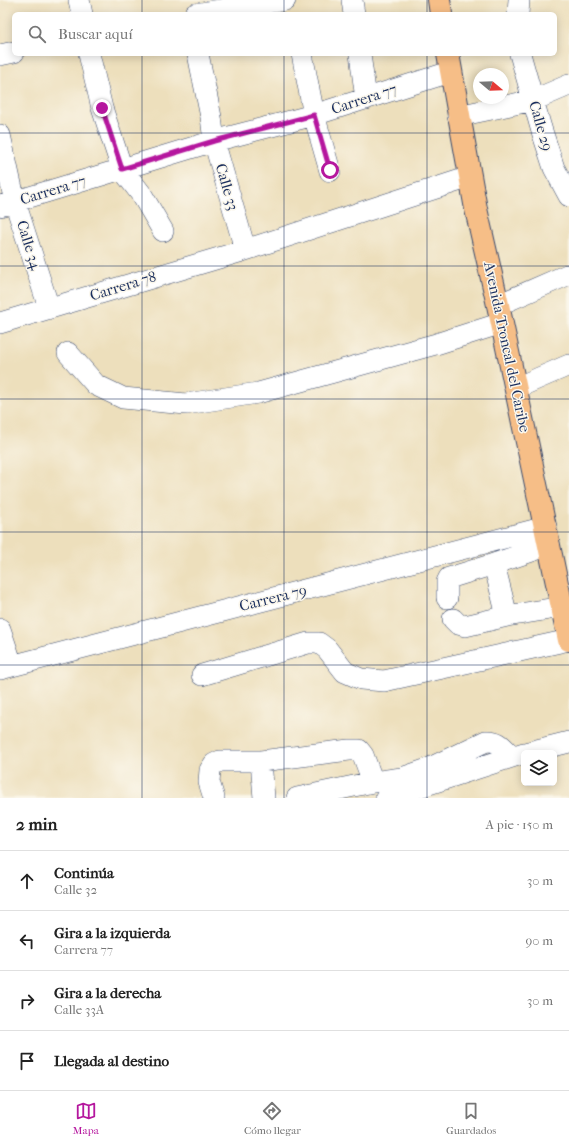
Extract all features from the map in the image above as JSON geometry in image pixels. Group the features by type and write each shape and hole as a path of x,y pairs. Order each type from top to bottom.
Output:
{"highway":[{"path":"439,0 441,12"},
{"name":"Avenida Troncal del Caribe","path":"449,63 470,177 569,640"}],"street":[{"path":"79,0 82,12"},
{"path":"187,0 190,12"},
{"path":"208,12 285,0"},
{"path":"291,0 294,12"},
{"path":"352,0 354,12"},
{"path":"518,12 520,0"},
{"path":"0,55 12,52"},
{"path":"89,56 102,108 122,169 142,195 163,231"},
{"name":"Calle 33","path":"198,56 214,141 245,250"},
{"path":"302,56 314,115 330,170"},
{"path":"360,56 366,99"},
{"name":"Calle 29","path":"521,56 554,168 569,196"},
{"name":"Carrera 77","path":"8,204 214,141 314,115 366,99 449,63"},
{"path":"458,116 534,100 569,85"},
{"name":"Calle 34","path":"0,135 8,204 49,308"},
{"name":"Carrera 78","path":"0,323 245,250 470,177"},
{"path":"68,353 96,385 123,398 186,404 258,393 436,344 500,314 567,275"},
{"path":"516,388 569,365"},
{"path":"447,598 447,582 449,578 494,564 547,536"},
{"name":"Carrera 79","path":"6,667 547,536"},
{"path":"494,564 507,616"},
{"path":"453,619 458,624 465,626 507,616 562,607"},
{"path":"0,628 6,667"},
{"path":"202,675 308,643 319,643 327,649 345,672 361,679 384,681 569,640"},
{"path":"297,798 373,782 402,778 428,769 486,741 499,743 520,754"},
{"path":"386,798 520,754 569,742"},
{"path":"214,798 209,782 210,770 214,764 220,761 261,761 358,750 363,755 373,782"},
{"path":"261,761 264,798"}],"route":[{"path":"102,108 122,169 214,141 314,115 330,170"}]}
